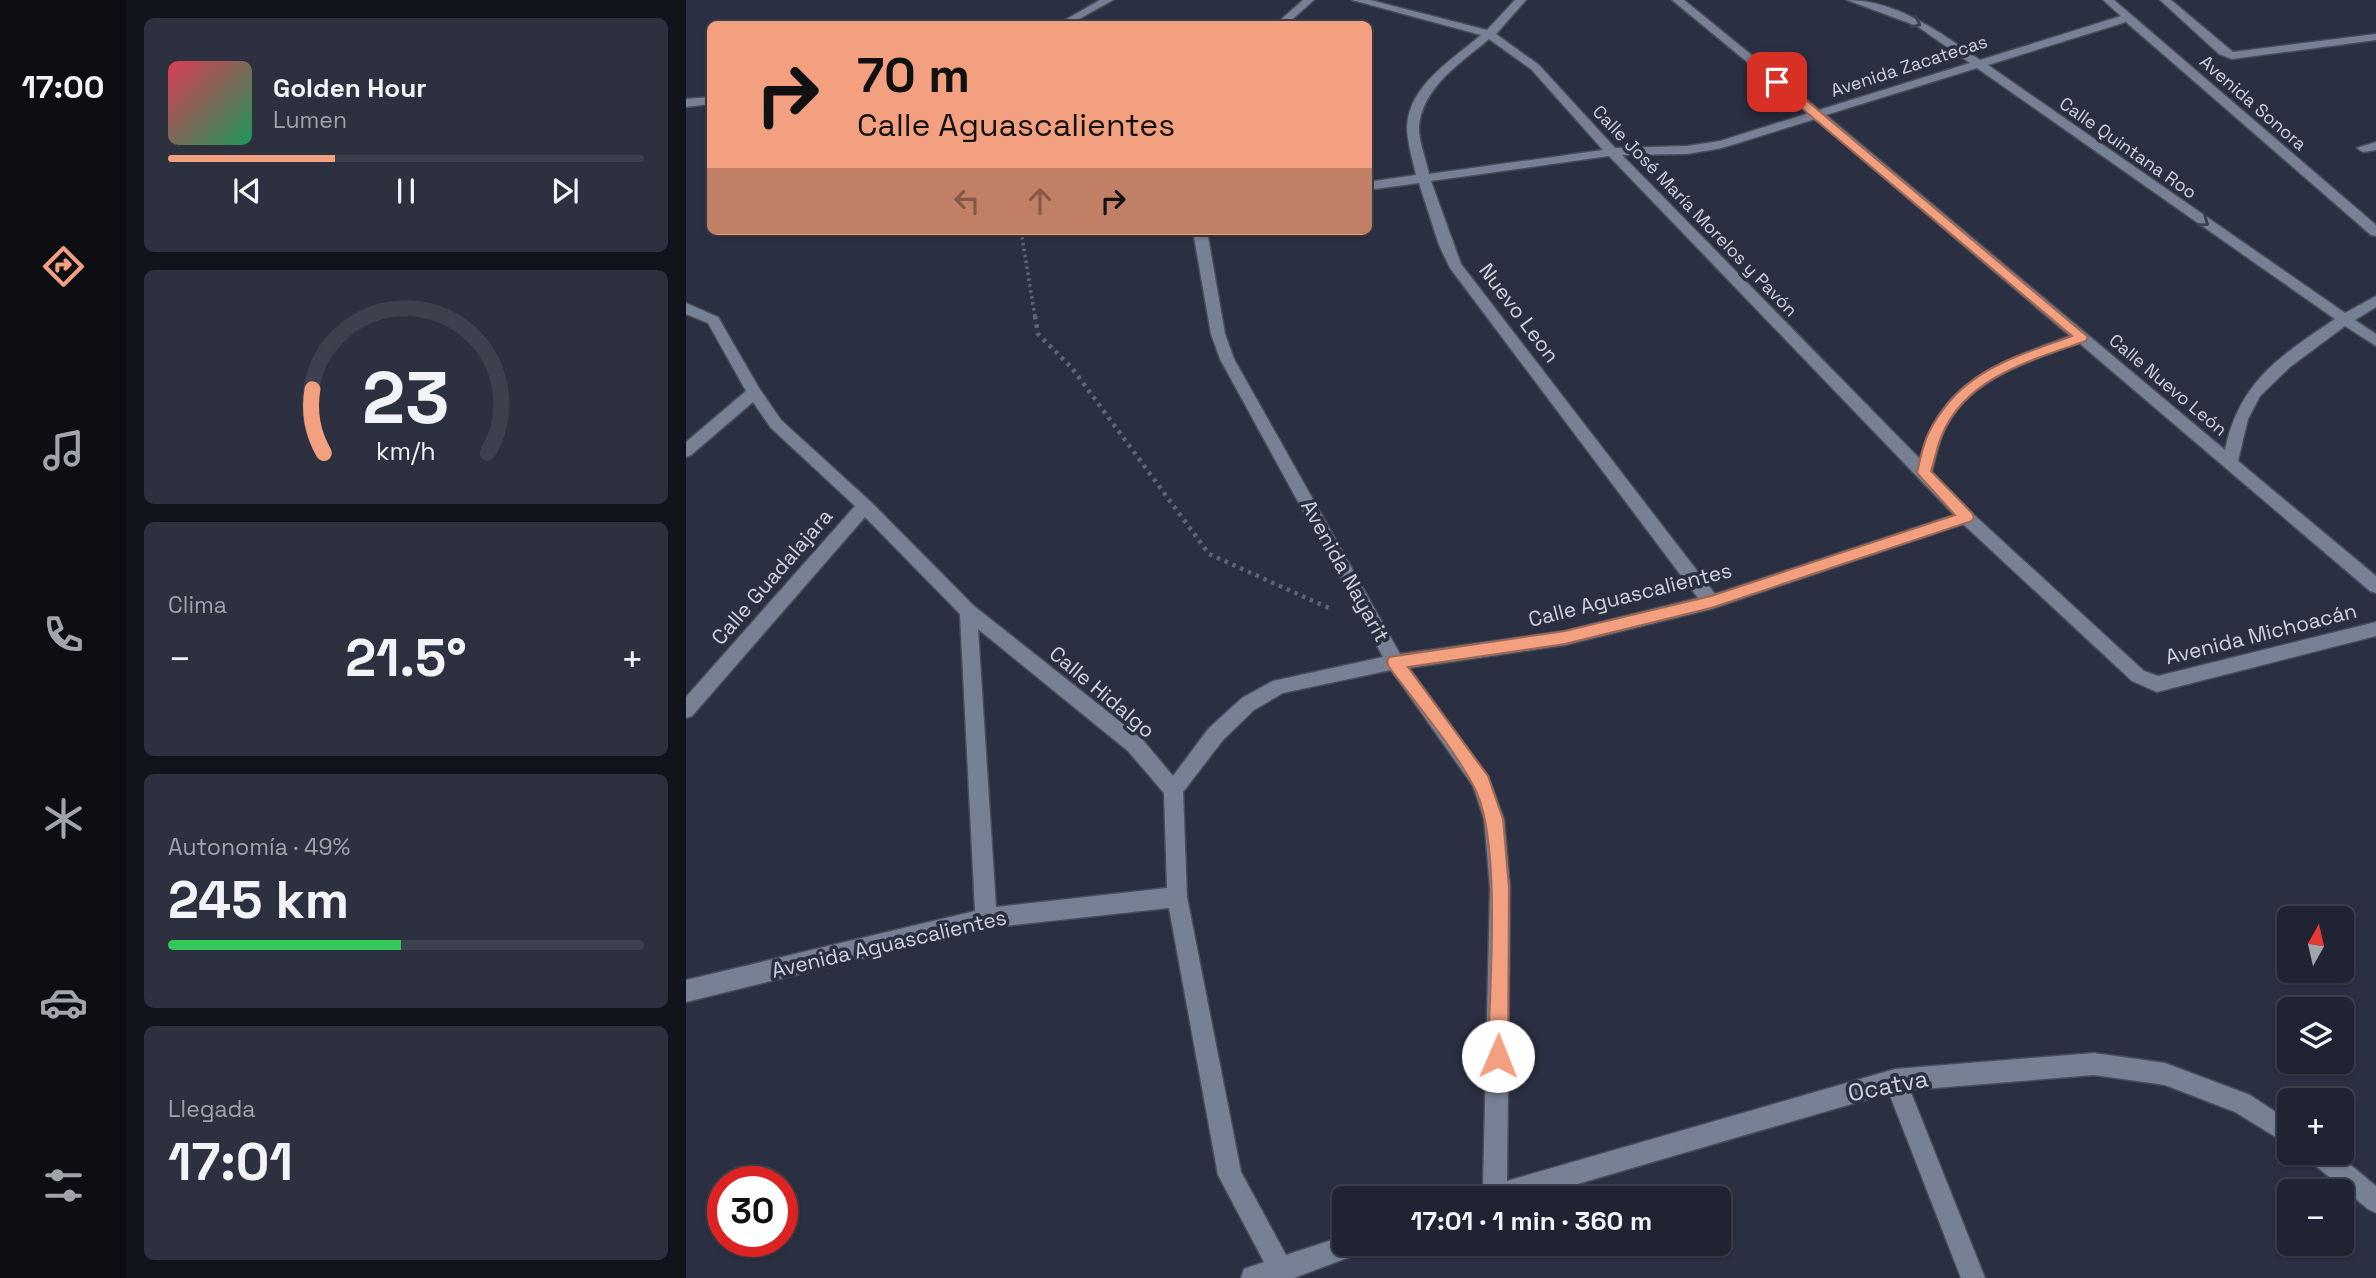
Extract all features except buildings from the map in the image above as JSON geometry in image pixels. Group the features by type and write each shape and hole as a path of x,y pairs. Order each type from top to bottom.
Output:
{"street":[{"path":"1069,21 1108,0"},
{"path":"1285,21 1309,0"},
{"name":"Calle José María Morelos y Pavón","path":"1357,0 1489,34 1535,66 1612,152 1966,517 2138,676 2157,684"},
{"name":"Nuevo Leon","path":"1521,0 1489,34 1430,84 1417,107 1413,128 1423,177 1455,265 1711,602"},
{"name":"Calle Nuevo León","path":"1677,0 1817,114 2376,586"},
{"name":"Calle Quintana Roo","path":"1852,0 1921,24 2376,341"},
{"name":"Avenida Sonora","path":"2108,0 2376,232"},
{"path":"2165,0 2223,52 2232,56 2376,37"},
{"name":"Avenida Zacatecas","path":"1372,185 1612,152 1687,150 1722,144 2127,18"},
{"path":"686,103 707,101"},
{"name":"Avenida Nayarit","path":"1201,235 1218,334 1227,359 1395,662 1482,782 1494,819 1500,888 1490,1186"},
{"path":"2230,463 2246,404 2262,384 2343,318 2376,301"},
{"name":"Calle Hidalgo","path":"686,308 713,320 754,392 776,424 864,506 968,611 1135,745 1173,790"},
{"path":"1924,473 1935,434 1955,402 1980,379 2017,361 2082,337"},
{"path":"686,451 754,392"},
{"name":"Calle Guadalajara","path":"686,710 864,506"},
{"name":"Calle Aguascalientes","path":"1173,790 1216,734 1248,704 1279,686 1395,662 1565,638 1711,602 1966,517"},
{"path":"968,611 986,918"},
{"name":"Avenida Michoacán","path":"2157,684 2376,629"},
{"path":"1173,790 1177,897 1230,1175 1281,1274"},
{"name":"Avenida Aguascalientes","path":"686,991 986,918 1177,897"},
{"name":"Ocatva","path":"1528,1186 1895,1080 2094,1064 2165,1074 2242,1102 2277,1126"},
{"path":"1895,1080 1973,1278"},
{"path":"2332,1165 2376,1201"},
{"path":"1253,1278 1281,1274 1332,1253"}],"path":[{"path":"1022,235 1038,334 1072,368 1209,554 1379,630"}],"route":[{"path":"1498,1056 1500,888 1494,819 1482,782 1395,662 1565,638 1711,602 1966,517 1924,473 1935,434 1955,402 1980,379 2017,361 2082,337 1777,82"}]}
